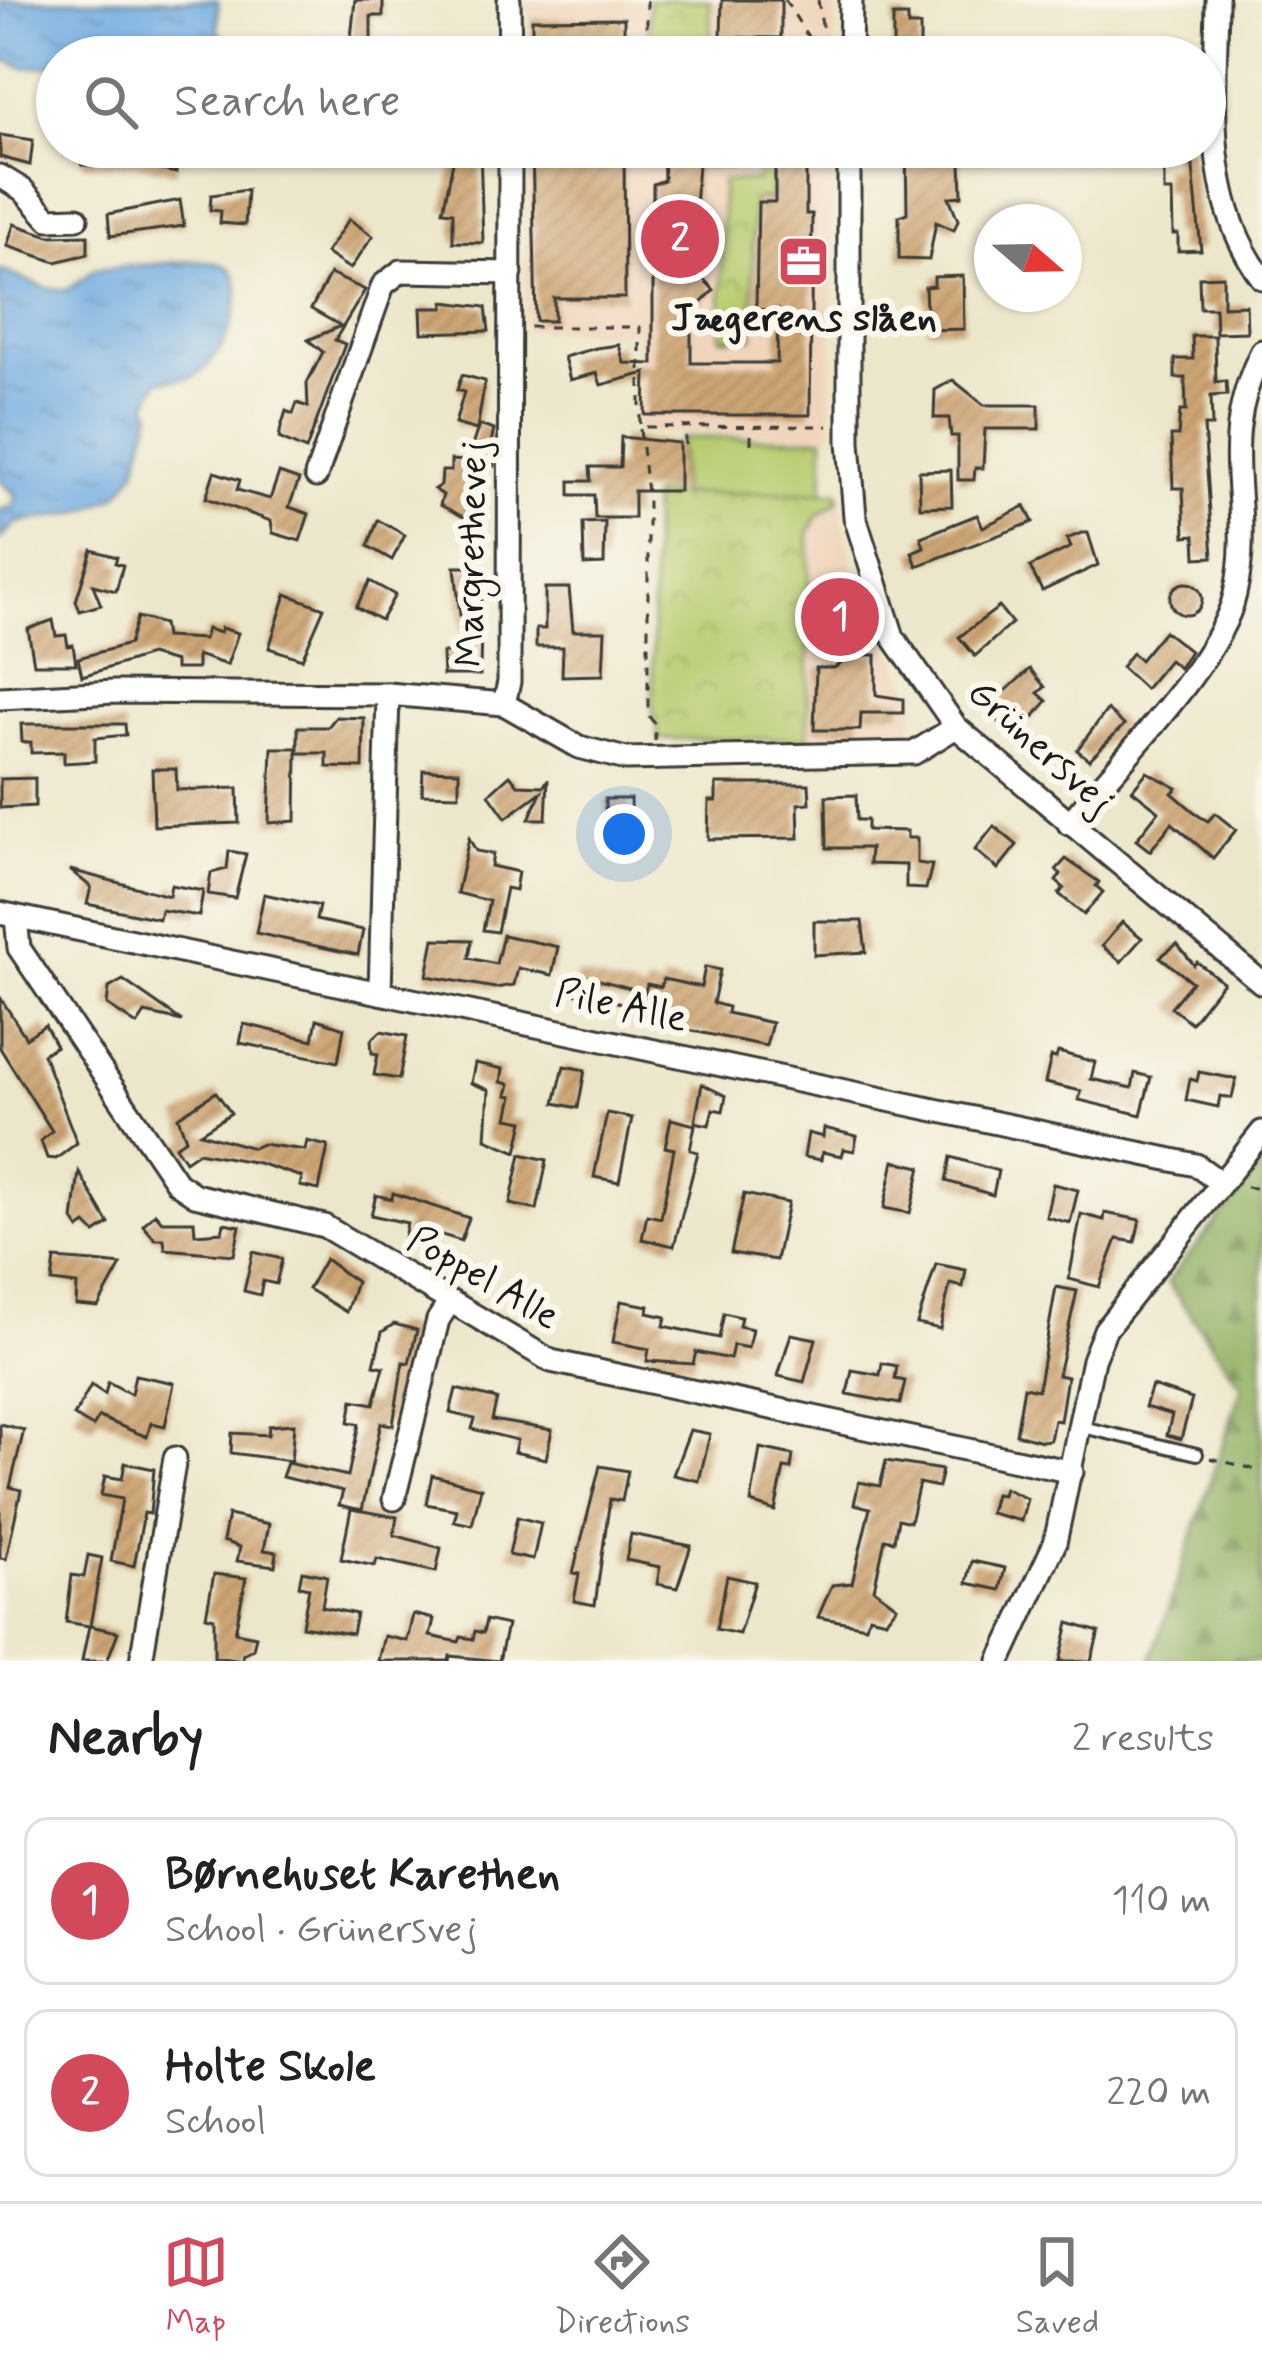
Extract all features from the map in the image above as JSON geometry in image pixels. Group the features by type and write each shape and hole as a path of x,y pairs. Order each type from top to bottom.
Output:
{"street":[{"path":"509,0 510,36"},
{"path":"850,36 851,0"},
{"path":"1217,0 1217,36"},
{"name":"Margrethevej","path":"510,168 509,682 504,704 579,747 626,759 914,753 956,727"},
{"name":"Grünersvej","path":"849,168 855,517 893,637 956,727 1262,983"},
{"path":"1218,168 1225,210 1262,278"},
{"path":"0,176 23,190 49,219 77,218"},
{"path":"316,476 383,285 401,271 511,273"},
{"path":"1069,824 1217,640 1235,595 1239,554 1233,442 1241,401 1262,351"},
{"path":"0,698 114,692 388,694 504,704"},
{"path":"380,993 388,694"},
{"name":"Pile Alle","path":"8,915 1196,1165 1221,1184"},
{"name":"Poppel Alle","path":"8,915 19,948 177,1183 195,1195 324,1226 551,1361 1072,1472"},
{"path":"1000,1661 1055,1543 1078,1426 1105,1330 1262,1132"},
{"path":"394,1499 438,1320 449,1303"},
{"path":"141,1661 176,1457"}],"lane":[{"path":"1078,1426 1197,1454"}],"path":[{"path":"646,0 647,36"},
{"path":"784,0 807,36"},
{"path":"818,0 824,36"},
{"path":"511,327 640,326 640,427 648,503 648,716 655,724 654,758"},
{"path":"751,426 751,444"},
{"path":"640,427 850,426"},
{"path":"685,427 685,445"},
{"path":"1197,1454 1261,1472"}],"shaded area":[{"path":"529,0 836,0 835,36 528,36"},
{"path":"527,168 834,168 831,435 636,433 637,332 525,330"},
{"path":"839,500 855,577 917,703 909,739 808,739 809,533 817,517"}],"green space":[{"path":"649,0 710,0 711,36 649,36"},
{"path":"758,168 771,168 771,199 753,200 753,338 721,338 722,181 758,181"},
{"path":"681,438 824,438 823,492 680,494"},
{"path":"838,492 839,500 817,517 809,533 808,739 658,739 657,717 653,716 652,495"},
{"path":"1262,1166 1262,1661 1151,1661 1242,1386 1167,1282"}],"water":[{"path":"2,0 218,0 222,36 36,36 36,67 24,68 0,58"},
{"path":"191,261 225,266 236,278 236,308 215,356 196,375 159,381 147,404 152,412 135,472 118,495 82,512 17,523 0,539 0,509 13,507 16,495 0,481 0,270 45,288 68,290 95,269"}],"building":[{"path":"355,0 383,0 383,16 371,16 371,36 351,36"},
{"path":"722,0 781,0 781,36 721,36"},
{"path":"893,16 908,16 908,26 920,26 920,36 893,36"},
{"path":"624,18 624,36 532,36 532,19"},
{"path":"0,135 33,140 30,165 0,157"},
{"path":"452,168 481,168 483,243 453,242 453,212 443,211"},
{"path":"532,168 624,168 625,298 554,298 554,321 536,321"},
{"path":"664,168 698,168 691,266 714,290 691,313 691,363 777,363 778,309 756,310 758,202 775,202 775,168 806,168 806,214 812,214 810,415 645,415 646,373 601,385 597,373 570,380 564,357 596,348 619,345 624,363 653,364 653,184 664,180"},
{"path":"906,168 961,168 962,196 949,197 958,220 954,230 936,222 929,260 899,259 899,216 907,213"},
{"path":"1164,168 1193,168 1201,250 1178,251 1172,192 1164,192"},
{"path":"247,190 245,225 220,223 221,211 210,210 211,195"},
{"path":"180,200 184,226 110,236 108,214"},
{"path":"349,219 373,236 350,269 326,253"},
{"path":"14,224 49,236 88,235 88,254 56,262 7,246"},
{"path":"330,274 365,290 335,340 345,344 306,450 279,438 286,411 293,414 297,403 308,407 307,383 323,352 308,340 341,326 311,309"},
{"path":"963,276 964,329 927,330 925,287 934,286 934,277"},
{"path":"1223,276 1223,306 1246,305 1247,332 1216,333 1215,308 1200,308 1199,277"},
{"path":"444,302 486,307 489,331 422,333 421,308 444,308"},
{"path":"1192,336 1215,336 1216,382 1226,381 1227,395 1211,396 1212,426 1204,426 1213,557 1196,558 1195,535 1185,536 1183,488 1173,488 1171,436 1178,436 1180,411 1186,411 1185,378 1175,378 1175,359 1193,359"},
{"path":"462,375 485,381 477,430 455,424 464,392 457,390"},
{"path":"953,380 984,405 1039,405 1039,429 985,429 983,468 975,468 974,480 958,480 958,436 951,436 949,418 934,418 935,390"},
{"path":"479,425 494,430 489,450 494,450 494,466 471,465 470,520 440,505 443,495 434,489 441,485 442,471 451,471 451,460 467,461"},
{"path":"621,437 679,443 679,491 634,491 634,518 595,518 594,495 570,495 570,481 591,481 590,467 620,467"},
{"path":"951,470 952,506 920,507 919,471"},
{"path":"214,472 240,480 237,490 270,499 279,473 299,480 289,507 309,514 300,541 273,533 271,521 206,498"},
{"path":"1025,506 1033,522 917,566 912,552 924,547 921,537 977,515 983,527"},
{"path":"378,520 405,535 392,560 368,546"},
{"path":"605,522 604,564 584,565 583,523"},
{"path":"1088,533 1098,565 1042,591 1030,567 1071,547 1067,539"},
{"path":"92,550 117,557 115,563 123,565 116,591 93,585 101,605 80,611 76,601"},
{"path":"455,567 482,567 480,675 443,675 442,653 464,653"},
{"path":"370,581 395,595 381,620 356,607"},
{"path":"1186,583 1197,588 1202,599 1197,610 1186,615 1175,610 1170,599 1175,588"},
{"path":"545,588 569,588 573,631 605,631 603,675 562,676 563,647 536,647 536,629 545,629"},
{"path":"286,594 324,608 302,659 269,648"},
{"path":"999,607 1012,623 975,656 959,637"},
{"path":"137,617 163,624 165,637 204,639 207,629 220,633 221,628 238,633 227,665 197,655 197,669 175,669 175,662 150,655 82,676 78,658 129,644"},
{"path":"53,620 56,636 66,635 68,646 73,645 76,664 34,664 28,629"},
{"path":"1164,631 1190,651 1179,668 1169,660 1145,689 1121,667 1132,653 1140,660"},
{"path":"854,655 876,655 876,695 903,699 903,713 861,713 860,730 814,730 816,668 834,668"},
{"path":"1030,669 1045,687 1038,693 1047,701 1026,726 1013,715 1002,725 987,708"},
{"path":"1107,710 1124,725 1089,760 1077,750"},
{"path":"336,717 364,718 363,768 327,767 327,753 298,753 298,727 328,727"},
{"path":"21,724 125,724 126,735 95,738 95,761 64,763 64,752 31,753 31,742 22,742"},
{"path":"272,748 297,748 296,821 269,823"},
{"path":"152,769 176,769 177,790 238,788 239,823 154,826"},
{"path":"423,770 459,771 459,795 422,794"},
{"path":"1147,772 1177,788 1172,793 1199,816 1208,821 1215,813 1236,830 1213,858 1172,823 1150,851 1136,840 1159,811 1132,790"},
{"path":"510,775 518,785 544,786 548,779 546,819 529,819 541,792 506,818 489,794"},
{"path":"35,778 35,806 0,808 0,779"},
{"path":"716,784 809,784 810,803 798,804 799,838 708,839 709,801 716,801"},
{"path":"856,795 857,820 867,820 867,830 907,831 907,838 917,838 917,863 932,865 926,889 906,888 906,865 869,864 870,848 827,848 826,796"},
{"path":"605,799 630,799 631,835 606,836"},
{"path":"994,826 1017,845 998,869 975,850"},
{"path":"469,838 476,851 493,854 491,866 518,872 515,890 506,888 497,932 483,930 489,901 457,893"},
{"path":"229,851 246,854 235,898 208,894 211,873 227,869"},
{"path":"1066,859 1099,882 1096,886 1103,892 1084,915 1059,894 1064,888 1056,881 1061,874 1056,870"},
{"path":"70,870 169,896 171,885 203,891 199,916 161,910 159,919 87,904 91,887"},
{"path":"264,894 319,906 316,920 363,930 358,955 256,933"},
{"path":"814,921 862,921 866,952 814,955"},
{"path":"1122,922 1142,938 1121,962 1102,946"},
{"path":"503,935 558,947 552,975 518,968 514,985 495,988 427,976 434,939 472,940 469,958 496,964"},
{"path":"1177,944 1194,965 1197,962 1223,982 1191,1023 1171,1007 1192,982 1160,957"},
{"path":"705,967 720,970 713,1003 728,1007 727,1013 772,1023 766,1046 664,1025 665,1020 631,1012 632,1005 573,993 577,974 645,992 647,984 661,987 663,979 701,987"},
{"path":"123,980 182,1021 145,1013 137,1025 107,1005 109,988"},
{"path":"0,997 26,1038 45,1025 56,1046 43,1054 77,1143 56,1159 47,1158 41,1141 52,1131 0,1048"},
{"path":"317,1019 344,1028 338,1062 240,1043 244,1024 313,1040"},
{"path":"381,1031 407,1036 399,1079 374,1075 378,1054 372,1053 371,1040"},
{"path":"1058,1052 1095,1062 1091,1079 1132,1088 1135,1073 1151,1077 1141,1115 1079,1100 1081,1091 1045,1083 1051,1057 1056,1058"},
{"path":"475,1063 503,1069 501,1082 510,1084 507,1095 513,1096 508,1118 524,1121 517,1152 486,1139 489,1090 471,1083"},
{"path":"564,1066 585,1070 578,1108 555,1103"},
{"path":"1199,1072 1236,1079 1232,1098 1220,1096 1218,1107 1186,1100 1190,1079 1197,1081"},
{"path":"702,1084 726,1096 723,1111 713,1109 709,1125 695,1122"},
{"path":"216,1092 231,1113 200,1133 253,1148 262,1144 305,1150 307,1141 328,1146 319,1190 300,1186 302,1177 258,1163 198,1152 185,1161 175,1146 186,1139 178,1117"},
{"path":"607,1113 632,1118 619,1182 594,1177"},
{"path":"671,1119 695,1125 690,1150 698,1152 674,1246 642,1239 647,1215 661,1218 674,1149 665,1147"},
{"path":"824,1128 857,1136 854,1151 844,1149 842,1156 822,1152 821,1160 804,1157 808,1133 823,1137"},
{"path":"521,1154 547,1160 537,1210 510,1204"},
{"path":"951,1157 998,1171 993,1195 946,1181"},
{"path":"894,1161 921,1167 910,1213 884,1208"},
{"path":"79,1172 109,1224 95,1233 86,1224 79,1229 73,1220"},
{"path":"1053,1184 1078,1190 1070,1223 1046,1217"},
{"path":"393,1193 469,1218 461,1241 423,1229 420,1247 403,1244 407,1223 371,1215 376,1195 392,1199"},
{"path":"744,1194 788,1203 776,1260 731,1253"},
{"path":"155,1213 162,1221 194,1221 195,1234 222,1232 224,1223 240,1226 234,1255 165,1249 164,1239 155,1239 143,1225"},
{"path":"1105,1213 1140,1220 1135,1242 1117,1239 1099,1287 1069,1279 1081,1214 1104,1220"},
{"path":"253,1252 282,1259 276,1284 263,1281 260,1295 244,1291"},
{"path":"55,1259 121,1265 98,1307 76,1305 77,1285 52,1282"},
{"path":"325,1259 356,1282 346,1312 308,1289"},
{"path":"936,1264 966,1270 963,1287 950,1284 940,1329 917,1324"},
{"path":"1056,1287 1077,1291 1058,1375 1067,1377 1060,1421 1054,1420 1050,1440 1042,1441 1016,1434 1024,1387 1038,1390"},
{"path":"621,1301 649,1306 648,1313 666,1317 664,1326 719,1338 724,1313 741,1317 739,1326 752,1329 748,1348 733,1345 730,1359 696,1352 693,1364 647,1361 649,1349 613,1342"},
{"path":"394,1324 417,1330 409,1363 403,1362 393,1425 381,1423 362,1510 339,1505 343,1491 282,1477 287,1463 348,1476 359,1424 349,1422 353,1400 374,1404 384,1367 374,1365 382,1332"},
{"path":"791,1334 816,1339 804,1382 778,1376"},
{"path":"882,1363 897,1366 895,1379 905,1381 900,1404 847,1394 852,1370 880,1375"},
{"path":"135,1375 174,1383 165,1426 151,1423 147,1437 99,1417 93,1427 74,1416 91,1385 105,1394 108,1382 131,1394"},
{"path":"1152,1386 1192,1399 1181,1439 1167,1435 1172,1415 1145,1407"},
{"path":"456,1389 497,1399 492,1420 552,1430 546,1459 514,1452 517,1440 472,1429 475,1419 450,1413"},
{"path":"0,1424 24,1430 10,1487 21,1490 6,1559 0,1558"},
{"path":"294,1424 291,1461 231,1453 232,1433 268,1435 269,1426"},
{"path":"690,1430 710,1434 699,1481 673,1475"},
{"path":"760,1448 793,1455 791,1469 784,1468 775,1511 751,1503"},
{"path":"886,1461 942,1470 938,1487 919,1483 910,1522 898,1519 894,1541 885,1539 874,1589 897,1606 886,1620 869,1616 866,1626 818,1617 832,1585 852,1583 870,1508 854,1504 859,1482 880,1486"},
{"path":"125,1463 154,1469 150,1514 144,1513 134,1566 111,1561 122,1499 101,1495 105,1476 122,1479"},
{"path":"600,1466 628,1471 622,1501 610,1499 595,1605 574,1601 579,1574 573,1573"},
{"path":"432,1475 481,1488 472,1525 454,1521 457,1510 426,1504"},
{"path":"1004,1488 1027,1499 1021,1521 990,1513 995,1494 1002,1495"},
{"path":"351,1509 397,1517 394,1535 441,1548 436,1572 377,1559 375,1566 341,1559"},
{"path":"228,1515 269,1524 264,1550 277,1552 275,1566 237,1561 240,1547 223,1541"},
{"path":"517,1517 541,1523 533,1560 509,1555"},
{"path":"631,1534 691,1546 677,1588 657,1584 660,1567 626,1560"},
{"path":"88,1555 102,1558 90,1626 118,1632 107,1661 82,1661 89,1626 66,1622 72,1575 84,1577"},
{"path":"972,1561 1005,1568 1000,1590 967,1583"},
{"path":"302,1571 327,1576 322,1607 356,1614 352,1634 302,1626 309,1588 299,1586"},
{"path":"214,1574 246,1578 235,1632 256,1636 253,1649 243,1654 242,1661 214,1657 214,1618 206,1616"},
{"path":"727,1576 755,1582 739,1634 716,1629"},
{"path":"413,1614 434,1619 430,1636 459,1642 461,1637 473,1639 475,1631 483,1633 486,1620 507,1625 499,1661 450,1656 449,1661 378,1661 384,1636 407,1641"},
{"path":"1069,1623 1099,1632 1091,1661 1060,1661"}],"place":[{"name":"Holte Skole","path":"680,239"},
{"name":"Jægerens slåen","path":"804,262"},
{"name":"Børnehuset Karethen","path":"840,617"}]}
